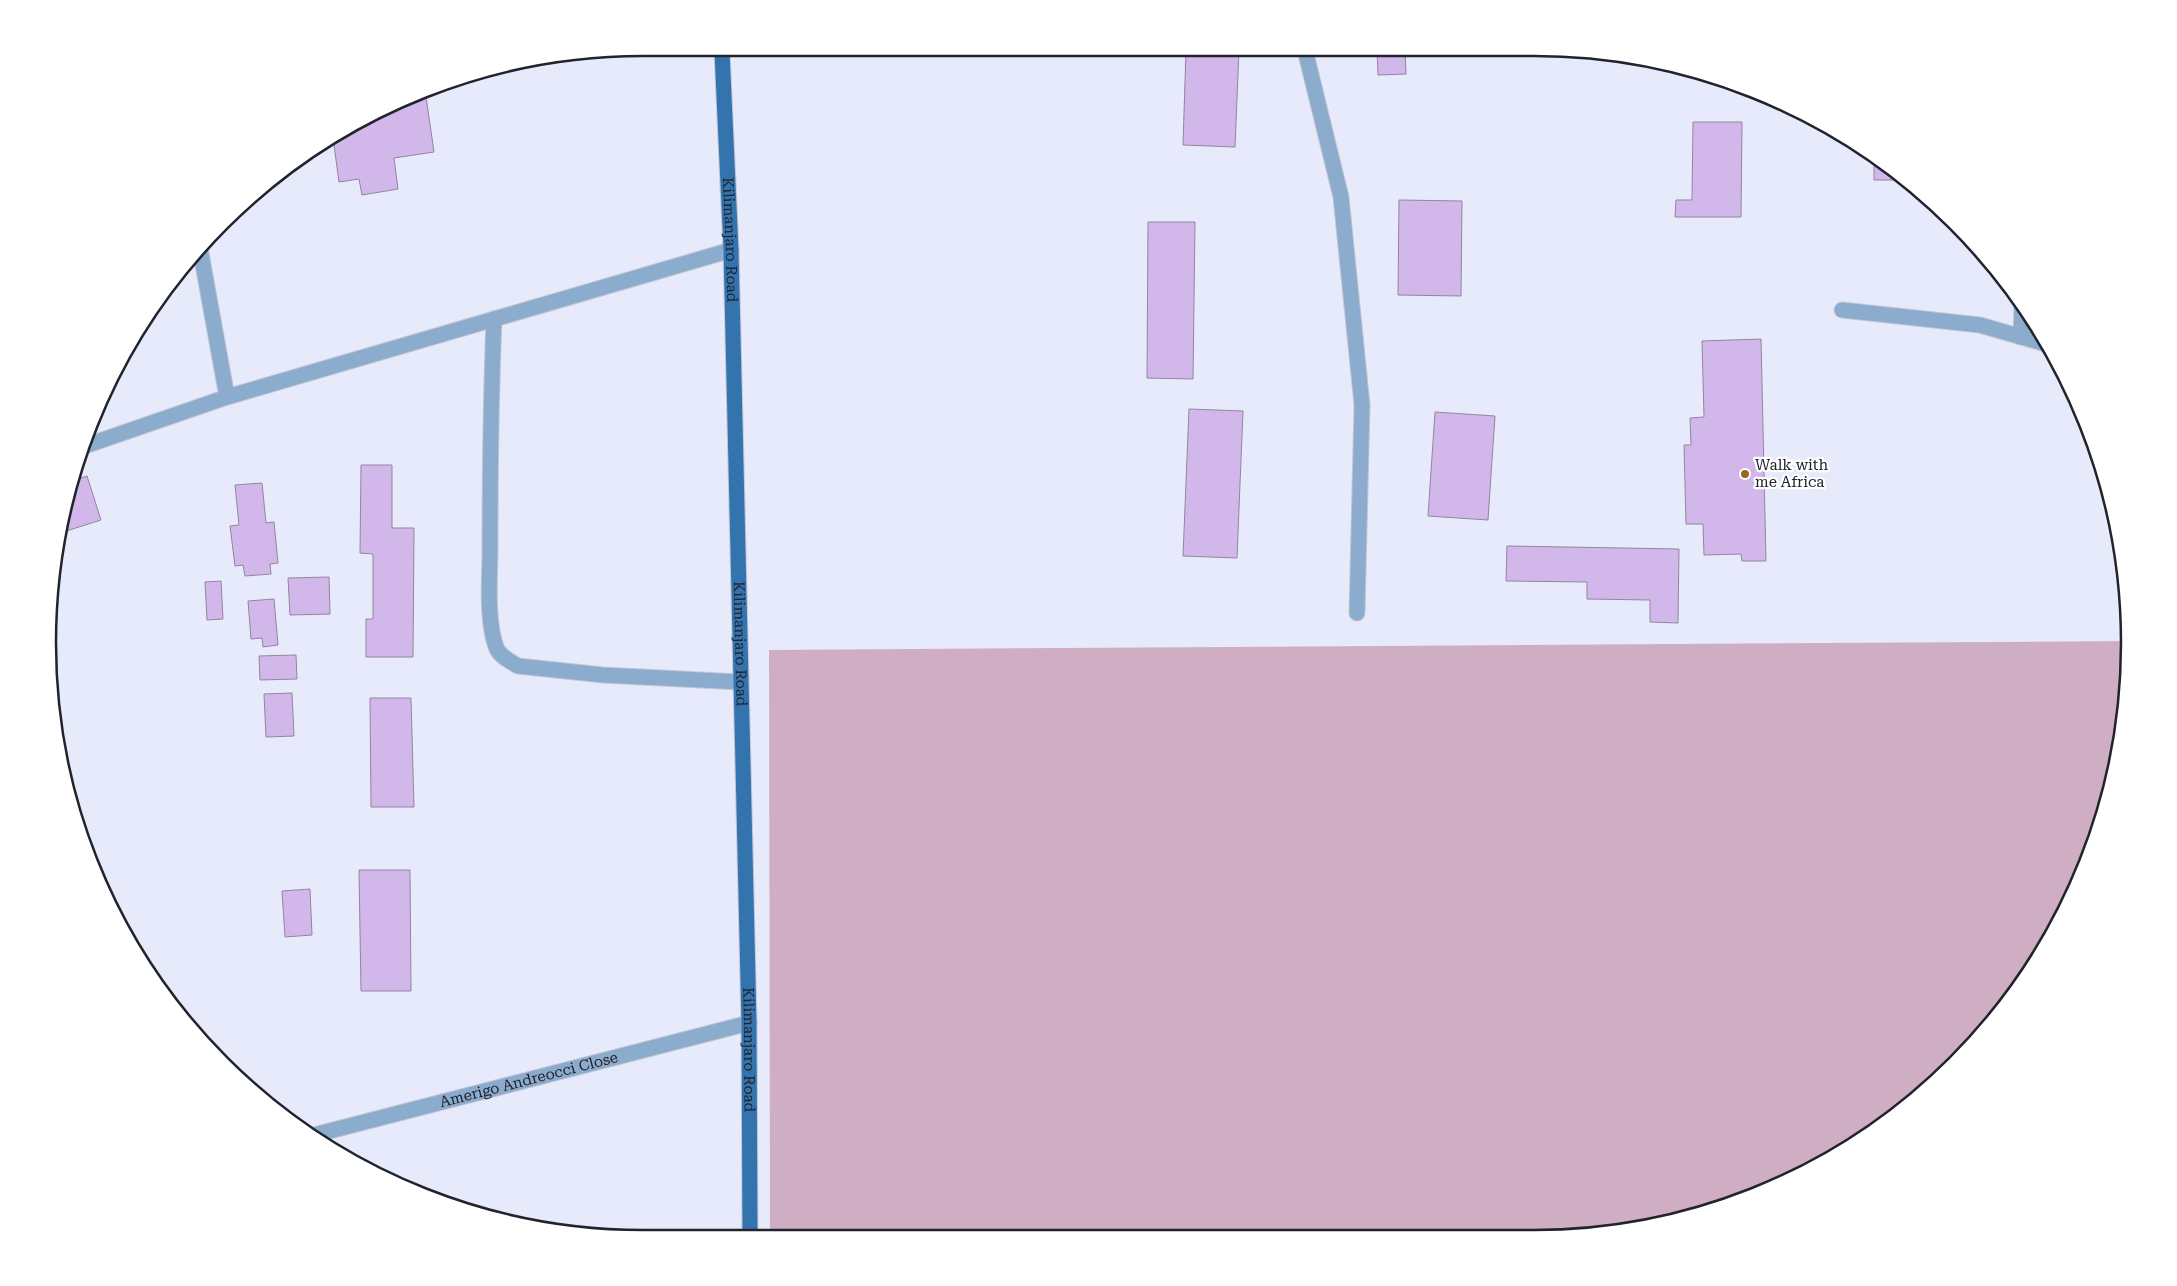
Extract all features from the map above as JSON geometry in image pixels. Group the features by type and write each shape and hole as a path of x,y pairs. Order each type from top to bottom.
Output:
{"main road":[{"name":"Kilimanjaro Road","path":"722,56 731,250 749,1023 750,1230"}],"street":[{"path":"1306,56 1341,197 1362,405 1357,613"},
{"path":"91,444 227,397 731,250"},
{"path":"202,257 227,397"},
{"path":"1842,310 1980,325 2037,341"},
{"path":"2021,337 2022,316"},
{"path":"494,319 490,423 490,559 491,629 496,649 506,659 518,666 603,675 740,682"},
{"name":"Amerigo Andreocci Close","path":"321,1133 749,1023"}],"shaded area":[{"path":"2121,641 2121,643 2116,720 2109,757 2101,795 2090,832 2076,868 2060,903 2022,969 2000,1000 1949,1058 1891,1109 1860,1131 1794,1169 1759,1185 1723,1199 1686,1210 1648,1218 1611,1225 1534,1230 770,1230 769,650"}],"building":[{"path":"1186,56 1239,56 1235,147 1183,145"},
{"path":"1377,56 1405,56 1406,74 1378,75"},
{"path":"426,98 434,152 394,158 398,189 362,195 359,179 339,182 334,145 383,117"},
{"path":"1693,122 1742,122 1741,217 1675,217 1676,200 1692,200"},
{"path":"1874,165 1895,180 1874,180"},
{"path":"1399,200 1462,201 1461,296 1398,295"},
{"path":"1148,222 1195,222 1193,379 1147,378"},
{"path":"1761,339 1766,561 1742,561 1741,554 1704,555 1703,524 1686,524 1684,445 1691,445 1690,418 1704,417 1702,341"},
{"path":"1189,409 1243,411 1237,558 1183,556"},
{"path":"1435,412 1495,416 1488,520 1428,516"},
{"path":"361,465 392,465 392,528 414,528 413,657 366,657 366,619 373,619 373,554 360,553"},
{"path":"87,476 101,520 68,531 76,491 80,478"},
{"path":"262,483 266,523 274,522 278,563 270,564 271,574 245,576 243,565 235,566 230,526 239,525 235,485"},
{"path":"1507,546 1679,549 1678,623 1650,622 1650,600 1587,599 1587,582 1506,581"},
{"path":"329,577 330,614 290,615 288,578"},
{"path":"221,581 223,619 207,620 205,582"},
{"path":"274,599 278,645 263,647 262,638 251,639 248,601"},
{"path":"296,655 297,679 260,680 259,656"},
{"path":"292,693 294,736 266,737 264,694"},
{"path":"370,698 411,698 414,807 371,807"},
{"path":"359,870 410,870 411,991 361,991"},
{"path":"310,889 312,935 285,937 282,891"}],"place":[{"name":"Walk with me Africa","path":"1745,474"}]}
